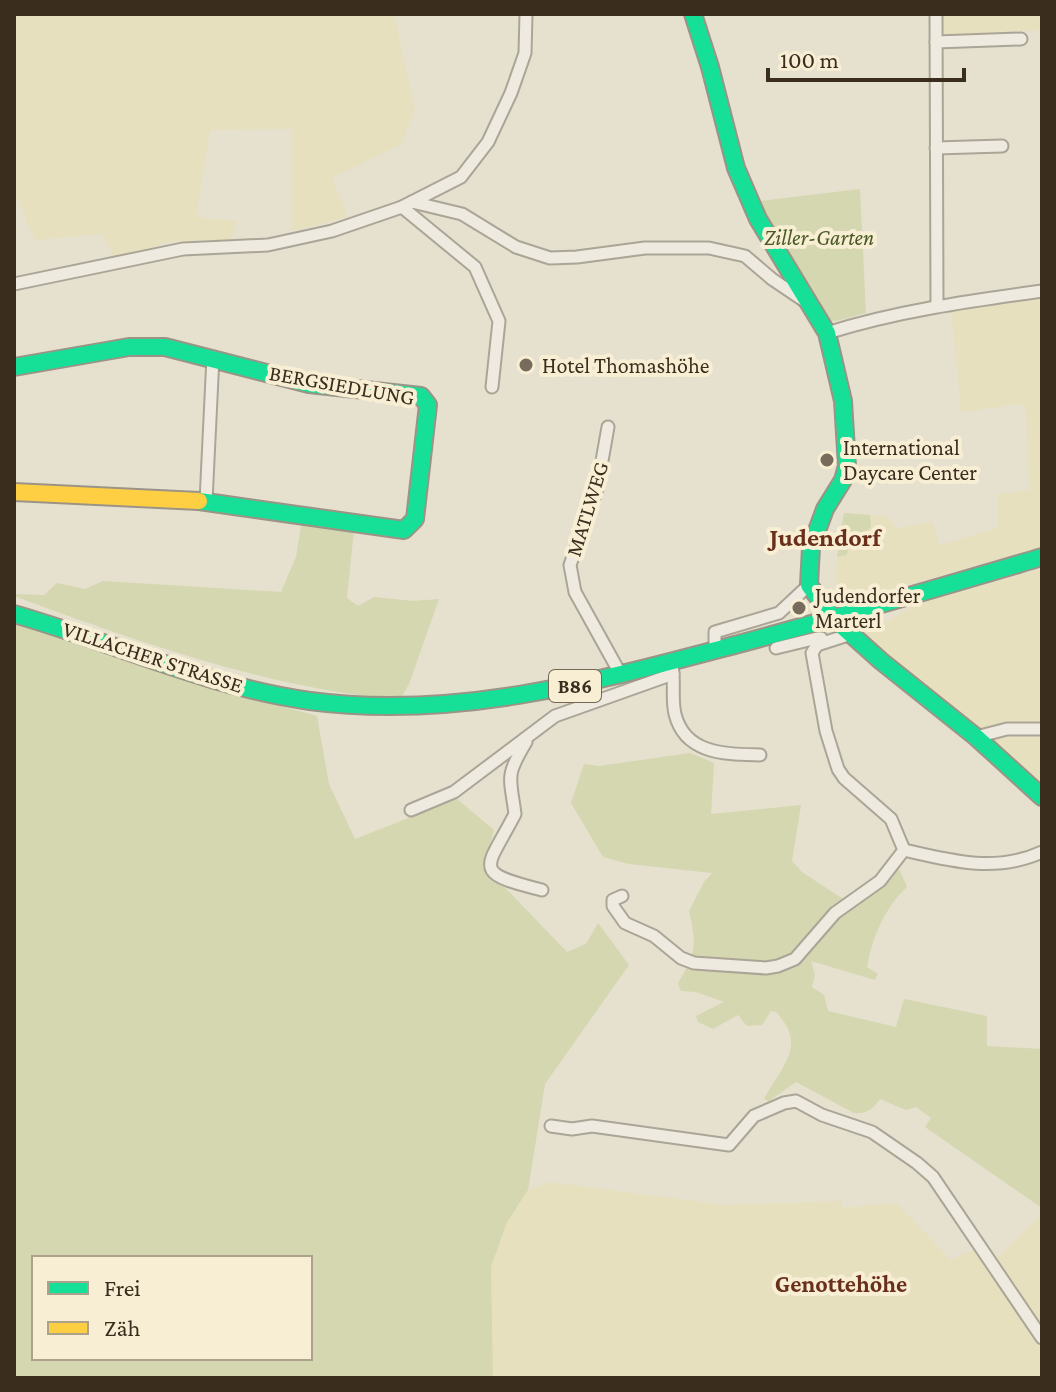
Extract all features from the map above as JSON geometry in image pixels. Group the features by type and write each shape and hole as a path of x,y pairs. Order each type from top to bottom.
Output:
{"street":[{"path":"14,284 183,249 276,243 332,231 407,204 461,177 488,142 511,93 525,53 526,14"},
{"path":"693,14 736,168 758,219 827,333 843,401 847,466 843,480 825,509 811,547 809,585 833,618 893,673 976,737 1042,797"},
{"path":"936,14 937,306"},
{"path":"936,42 1021,39"},
{"path":"936,148 1002,146"},
{"path":"407,204 462,214 516,247 550,258 661,248 709,248 745,256 807,302"},
{"path":"407,204 475,267 499,321 492,387"},
{"path":"827,333 869,319 1042,291"},
{"name":"BERGSIEDLUNG","path":"14,367 129,347 165,347 309,384 421,396 428,405 415,519 404,530 206,501 14,492"},
{"path":"206,501 213,357"},
{"name":"MATLWEG","path":"608,427 597,489 570,565 575,592 621,675"},
{"name":"VILLACHER STRASSE","path":"14,614 72,629 230,686 309,701 395,707 450,705 510,698 621,675 673,668 715,651 1042,557"},
{"path":"715,651 715,632 779,613 809,585"},
{"path":"851,634 817,645 812,653 826,731 838,769 844,778 891,819 904,850"},
{"path":"776,648 817,638 821,638 823,643"},
{"path":"411,810 454,792 555,716 673,668 675,714 686,735 717,754 760,755"},
{"path":"976,737 1007,729 1042,729"},
{"path":"531,735 512,765 509,779 515,814 489,863 495,874 506,881 542,890"},
{"path":"904,850 981,865 1017,863 1042,852"},
{"path":"622,896 613,900 613,906 625,923 654,936 681,958 694,963 766,968 795,959 835,913 880,881 904,850"},
{"path":"551,1126 572,1129 592,1126 729,1145 754,1116 796,1101 822,1115 864,1129 933,1177 1042,1338"}],"shaded area":[{"path":"14,14 394,14 415,110 401,144 332,178 348,217 292,231 292,129 210,130 196,217 237,221 231,239 167,242 115,260 102,234 35,240 14,192"},
{"path":"943,14 1042,14 1042,30 943,36"},
{"path":"1042,295 1042,547 836,602 837,557 847,555 849,545 870,527 870,515 887,516 897,529 932,521 940,545 998,528 997,494 1029,490 1026,409 1019,404 961,412 951,308"},
{"path":"1042,569 1042,789 864,634 873,625 886,622 917,604"},
{"path":"550,1182 723,1205 842,1201 842,1208 896,1203 951,1260 973,1250 986,1264 1042,1344 1042,1378 493,1378 491,1267 516,1205 528,1190"},
{"path":"1042,1214 1042,1326 996,1259"}],"green space":[{"name":"Ziller-Garten","path":"860,189 866,313 836,321 818,319 751,202"},
{"path":"844,513 870,515 871,527 849,545 847,555 837,557"},
{"path":"302,520 354,529 347,598 358,606 374,597 413,601 439,599 409,684 400,700 301,685 204,661 14,596 44,595 57,583 85,589 103,581 281,592 296,557"},
{"path":"14,624 317,716 329,784 355,839 457,799 494,830 484,866 567,952 586,944 598,923 629,965 545,1084 528,1190 507,1222 491,1267 493,1378 14,1378"},
{"path":"690,753 714,763 711,814 801,805 792,861 802,872 843,899 820,923 898,867 907,887 886,913 872,945 867,967 878,974 875,980 811,961 815,975 812,987 824,995 828,1011 896,1027 904,999 987,1016 987,1046 1042,1049 1042,1208 925,1127 931,1118 916,1107 906,1110 880,1099 869,1110 854,1113 796,1082 769,1101 764,1099 789,1056 791,1046 790,1035 776,1012 771,1011 762,1025 747,1026 738,1015 713,1029 698,1022 696,1016 724,1002 696,992 681,991 678,983 693,948 689,911 712,873 629,864 603,857 571,803 584,764 599,766"}],"traffic: fast":[{"path":"693,14 736,168 758,219 827,333 843,401 847,466 843,480 825,509 811,547 809,585 833,618 976,737 1042,797"},
{"path":"14,367 129,347 165,347 309,384 421,396 428,405 415,519 404,530 199,501"},
{"path":"14,614 197,675 272,694 363,706 416,706 521,695 624,673 727,647 1042,557"}],"traffic: slow":[{"path":"14,492 199,501"}],"place":[{"name":"Hotel Thomashöhe","path":"526,365"},
{"name":"International Daycare Center","path":"827,460"},
{"name":"Judendorfer Marterl","path":"799,608"}],"district":[{"name":"Judendorf","path":"825,537"},
{"name":"Genottehöhe","path":"841,1283"}]}
